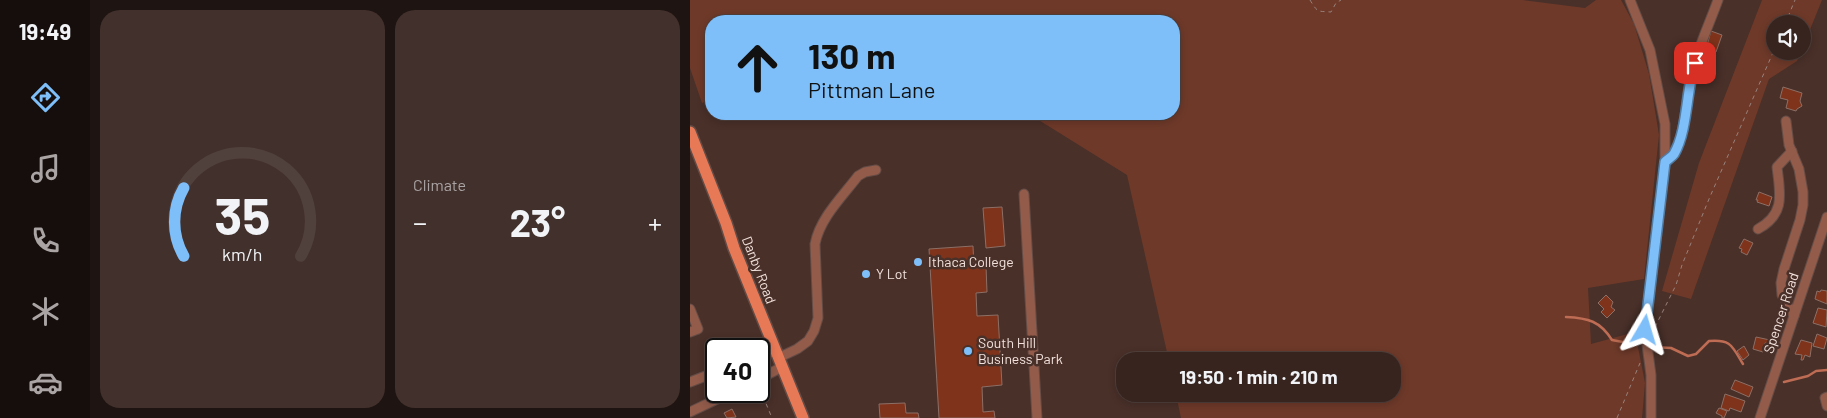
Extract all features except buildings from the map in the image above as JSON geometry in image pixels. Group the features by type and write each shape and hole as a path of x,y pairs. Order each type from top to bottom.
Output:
{"main road":[{"name":"Danby Road","path":"690,132 734,248 803,418"}],"street":[{"path":"1630,0 1650,50 1666,124 1665,162 1645,330 1651,375 1651,418"},
{"path":"1665,162 1673,156 1678,144 1691,76 1718,0"},
{"path":"1786,121 1790,145 1799,169 1803,192 1803,205 1781,284 1782,295 1794,316"},
{"path":"1758,229 1767,224 1780,204 1781,192 1777,167 1792,151"},
{"path":"770,368 779,359 808,341 814,331 818,318 815,244 817,232 858,176 865,172 876,170"},
{"path":"1024,194 1037,418"},
{"name":"Spencer Road","path":"1760,418 1827,218"},
{"path":"690,309 698,329 690,332"},
{"path":"770,358 779,359"},
{"path":"690,382 705,376"},
{"path":"1827,397 1825,398 1827,406"},
{"path":"690,412 709,403"}],"path":[{"path":"1310,0 1317,11 1321,13 1331,12 1341,0"},
{"path":"1789,15 1795,0"},
{"path":"1654,330 1676,285 1682,265 1709,199 1770,60"},
{"path":"1618,418 1646,348"},
{"path":"766,403 772,418"}],"shaded area":[{"path":"690,0 1523,0 1585,8 1596,0 1621,0 1634,24 1649,74 1659,135 1644,279 1588,288 1591,344 1635,332 1645,383 1642,418 1181,418 1178,402 1401,402 1401,352 1167,352 1127,175 1039,120 1180,120 1180,15 705,15 705,102 702,103 690,68"},
{"path":"1762,0 1822,0 1811,27 1811,15 1766,15 1766,60 1797,60 1769,79 1691,299 1662,291 1699,163"}],"waterway":[{"path":"1566,317 1581,318 1593,322 1603,329 1612,340 1628,343"},
{"path":"1653,347 1671,348 1688,356 1696,354 1709,341 1722,341 1733,348 1743,364"},
{"path":"1784,382 1808,376 1816,371 1827,370"}],"place":[{"name":"Ithaca College","path":"918,262"},
{"name":"Y Lot","path":"866,274"},
{"name":"South Hill Business Park","path":"968,351"}],"route":[{"path":"1645,330 1665,162 1673,156 1678,144 1695,63"}]}
